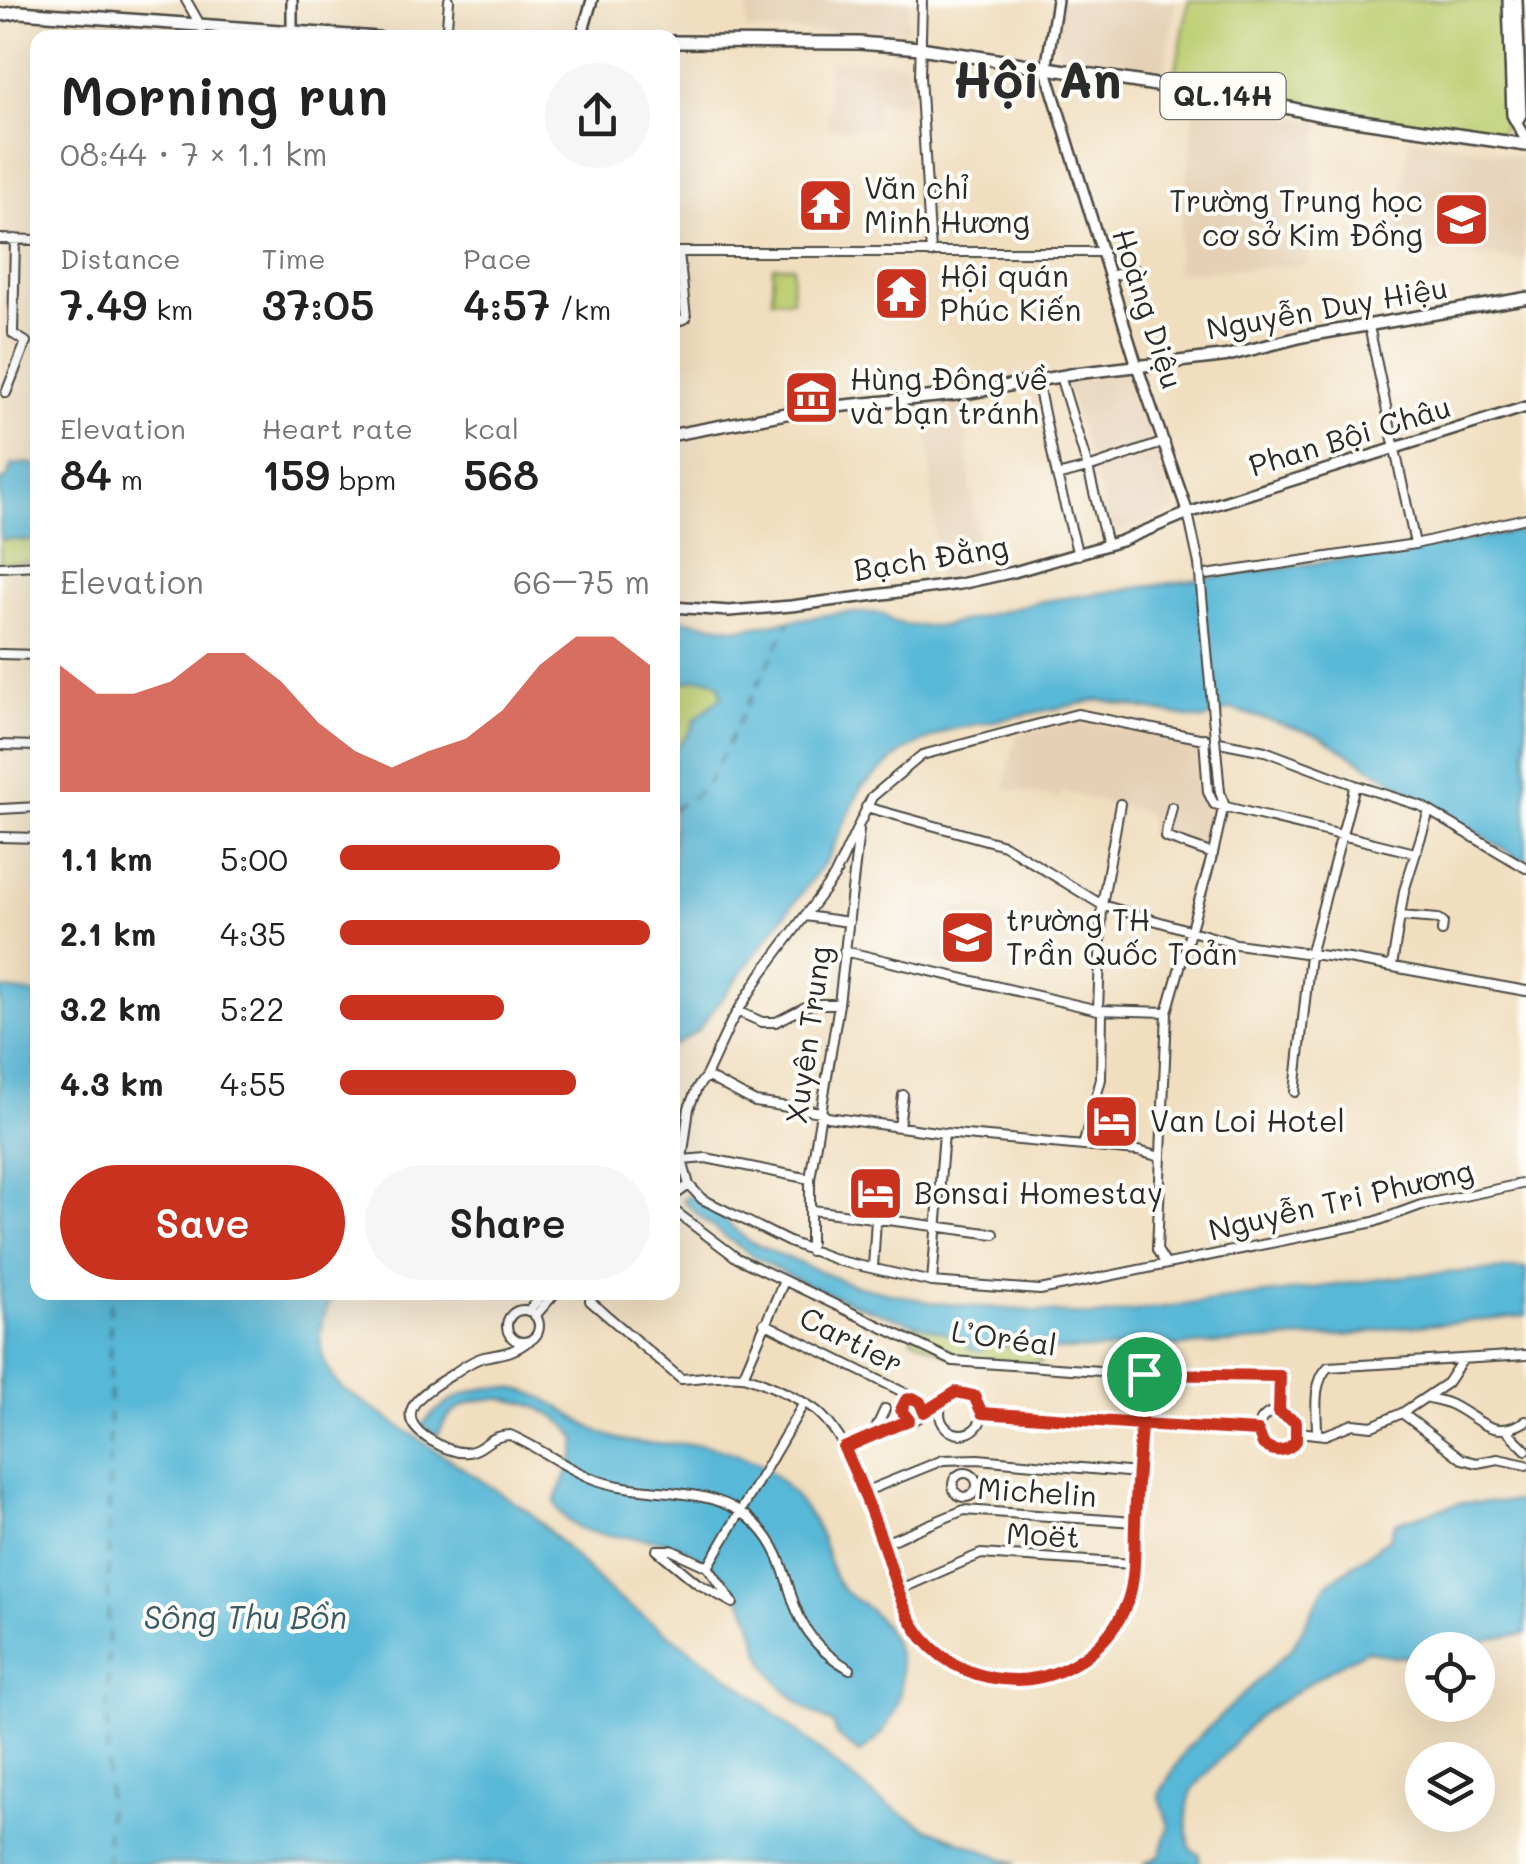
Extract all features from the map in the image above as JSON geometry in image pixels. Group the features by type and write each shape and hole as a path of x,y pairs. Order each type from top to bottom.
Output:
{"main road":[{"path":"0,15 47,14 224,30"},
{"name":"QL.14H","path":"680,42 859,43 920,48 1526,143"},
{"name":"Nguyễn Duy Hiệu","path":"680,433 778,414 962,394 1060,376 1226,356 1305,336 1526,298"}],"street":[{"path":"42,0 47,14"},
{"path":"186,0 202,28"},
{"path":"292,0 292,30"},
{"path":"446,30 448,0"},
{"path":"583,30 592,0"},
{"path":"922,0 920,48 931,253"},
{"path":"1046,70 1057,0"},
{"path":"1512,3 1521,115 1518,120 1526,143"},
{"name":"Hoàng Diệu","path":"1046,70 1136,366 1188,513 1198,564 1224,804"},
{"path":"0,239 30,240"},
{"path":"6,393 26,342 13,334 15,240"},
{"path":"680,253 1102,252"},
{"path":"1110,276 1136,270"},
{"path":"680,279 686,318 680,320"},
{"path":"1368,326 1416,544"},
{"path":"1060,376 1107,546"},
{"path":"1037,380 1056,476 1078,555"},
{"name":"Phan Bội Châu","path":"1188,513 1526,406"},
{"path":"1056,476 1165,442"},
{"name":"Bạch Đằng","path":"680,608 729,611 983,580 1107,546 1188,513"},
{"path":"1206,575 1416,544 1526,518"},
{"path":"0,567 30,565"},
{"path":"0,654 30,655"},
{"path":"687,1182 682,1160 689,1108 731,1022 762,973 834,877 872,797 922,755 1077,714 1266,751 1429,811 1526,868"},
{"path":"1204,738 1210,799 1214,804 1415,853"},
{"path":"0,745 30,746"},
{"path":"1295,1092 1310,955 1355,785"},
{"path":"1083,1146 1101,1079 1102,905 1120,804"},
{"path":"1165,1263 1157,1250 1167,1012 1224,804"},
{"path":"0,809 30,807"},
{"path":"866,807 1004,845 1102,905 1236,944 1526,990"},
{"path":"1172,808 1166,837 1213,854"},
{"path":"1392,966 1415,853 1429,811"},
{"name":"Xuyên Trung","path":"810,1250 810,1179 840,1004 860,826"},
{"path":"0,837 30,838"},
{"path":"804,916 849,922"},
{"path":"1400,916 1438,919 1443,922 1442,931"},
{"path":"844,952 1100,1010 1167,1012"},
{"path":"739,1012 762,1022 776,1022 811,1004 840,1004"},
{"path":"706,1076 755,1102 822,1112 827,1118 1161,1156"},
{"path":"899,1127 904,1094"},
{"path":"932,1282 944,1133"},
{"path":"682,1160 706,1158 810,1179"},
{"path":"680,1183 687,1182"},
{"path":"680,1189 687,1182"},
{"name":"Nguyễn Tri Phương","path":"687,1182 702,1199 810,1250 932,1282 1040,1290 1374,1222 1421,1205 1526,1183"},
{"path":"812,1210 994,1234"},
{"name":"L’Oréal","path":"680,1216 737,1258 953,1361 1144,1374 1280,1376 1279,1412"},
{"path":"873,1268 876,1219"},
{"path":"743,1376 784,1281"},
{"path":"540,1300 532,1314 538,1332 512,1354 482,1358 419,1396 410,1418 412,1425 442,1446 465,1453 477,1450 495,1436 510,1435 601,1482 642,1491 693,1493 716,1499 740,1512 770,1543 803,1626 818,1646 850,1669"},
{"path":"532,1314 547,1300"},
{"path":"590,1300 681,1380 743,1376 818,1412 844,1448 864,1492 903,1610 924,1640 945,1659 968,1672 999,1680 1030,1680 1081,1660 1109,1636 1129,1597 1144,1374"},
{"path":"526,1342 511,1338 507,1323 517,1311 532,1314"},
{"name":"Cartier","path":"764,1323 917,1400"},
{"path":"1318,1433 1317,1388 1328,1367 1526,1355"},
{"path":"1298,1432 1325,1435 1353,1424 1372,1426 1402,1414 1429,1398 1456,1372 1463,1359"},
{"path":"844,1448 916,1420 956,1392 968,1392 979,1400 982,1413 974,1430 954,1433 940,1420 941,1404"},
{"path":"1429,1398 1450,1404 1479,1424 1504,1429 1526,1421"},
{"path":"909,1420 902,1414 901,1406 909,1399 922,1404 924,1412"},
{"path":"708,1567 804,1403"},
{"path":"871,1438 885,1409"},
{"path":"1279,1412 1292,1416 1298,1432 1292,1446 1280,1451 1263,1444 1258,1431 1266,1415 1279,1412"},
{"path":"982,1413 1258,1431"},
{"path":"1402,1414 1462,1459 1477,1463 1498,1458 1526,1464"},
{"path":"1504,1429 1526,1450"},
{"path":"864,1492 943,1460 1138,1474"},
{"name":"Michelin","path":"882,1544 964,1510 1135,1522"},
{"path":"658,1550 671,1550 708,1567 734,1603 697,1583 658,1550"},
{"name":"Moët","path":"898,1590 981,1554 1134,1564"}],"shaded area":[{"path":"747,0 909,0 907,33 746,30"},
{"path":"1061,0 1176,0 1163,78 1075,65 1066,59 1056,30"},
{"path":"828,60 903,62 907,66 911,101 877,102 876,128 828,129"},
{"path":"1195,103 1319,121 1307,265 1175,273"},
{"name":"Trường Trung học cơ sở Kim Đồng","path":"1410,138 1521,156 1526,190 1526,261 1394,248"},
{"path":"1129,370 1175,511 1114,533 1065,383"},
{"path":"962,399 981,579 937,586 927,401"},
{"path":"1077,721 1204,744 1215,805 1202,855 1161,843 1148,834 1149,817 1142,812 1064,792 1057,799 1004,788 1017,734"},
{"name":"trường TH Trần Quốc Toản","path":"914,898 1030,918 1020,977 904,957"}],"green space":[{"path":"1189,0 1501,0 1505,127 1497,135 1400,123 1174,80"},
{"path":"773,266 793,266 792,300 772,299"},
{"path":"0,539 30,541 30,562 0,563"},
{"path":"698,676 710,678 719,684 722,696 694,720 692,730 680,743 680,682"},
{"path":"916,1324 966,1339 971,1350 978,1351 988,1343 1039,1350 1041,1363 952,1357 911,1338"}],"water":[{"path":"30,463 30,541 0,539 0,480 6,480 12,465"},
{"path":"1526,530 1526,863 1318,735 1231,709 1203,720 1099,700 948,730 903,751 861,788 828,858 698,1030 680,1042 680,743 692,730 694,720 722,696 719,684 707,679 680,683 680,619 738,629 838,613 881,613 894,622 943,626 1043,601"},
{"name":"Sông Thu Bồn","path":"0,989 30,993 30,1300 332,1300 324,1317 321,1342 327,1366 342,1388 532,1514 612,1594 743,1687 879,1800 927,1828 1017,1864 0,1864"},
{"path":"694,1193 749,1242 850,1284 934,1303 1095,1316 1413,1275 1526,1268 1526,1316 1353,1335 1135,1349 1039,1350 989,1343 978,1351 968,1348 966,1339 852,1303 778,1270 712,1227 683,1200"},
{"path":"487,1388 509,1388 543,1397 599,1432 618,1439 691,1444 731,1452 776,1477 814,1523 840,1587 871,1611 895,1646 901,1685 897,1705 876,1739 859,1753 837,1736 834,1724 787,1692 763,1658 742,1601 716,1571 690,1551 666,1542 595,1533 571,1523 555,1502 574,1457 577,1439 547,1412 504,1399 483,1400 448,1417 438,1436 422,1425 451,1401"},
{"path":"1526,1501 1526,1634 1495,1638 1495,1632 1405,1632 1405,1657 1367,1650 1326,1672 1257,1717 1193,1789 1187,1826 1190,1849 1200,1855 1199,1864 1143,1864 1160,1856 1169,1826 1159,1795 1185,1750 1292,1648 1326,1585 1390,1538 1395,1523 1459,1503"}],"ferry route":[{"path":"680,805 706,787 790,621"},
{"path":"107,1864 110,1300"}],"place":[{"name":"Văn chỉ Minh Hương","path":"825,206"},
{"name":"Trường Trung học cơ sở Kim Đồng","path":"1462,219"},
{"name":"Hội quán Phúc Kiến","path":"901,294"},
{"name":"Hùng Đông về và bạn tránh","path":"811,397"},
{"name":"trường TH Trần Quốc Toản","path":"967,938"},
{"name":"Van Loi Hotel","path":"1111,1122"},
{"name":"Bonsai Homestay","path":"875,1194"}],"district":[{"name":"Hội An","path":"1037,80"}],"route":[{"path":"1144,1374 1141,1424 982,1413 979,1400 968,1392 956,1392 924,1412 920,1402 906,1400 901,1410 909,1420 844,1448 903,1610 924,1640 945,1659 968,1672 999,1680 1030,1680 1081,1660 1109,1636 1129,1597 1134,1564 1141,1424 1258,1431 1263,1444 1280,1451 1296,1441 1296,1422 1292,1416 1279,1412 1280,1376 1144,1374"}]}
